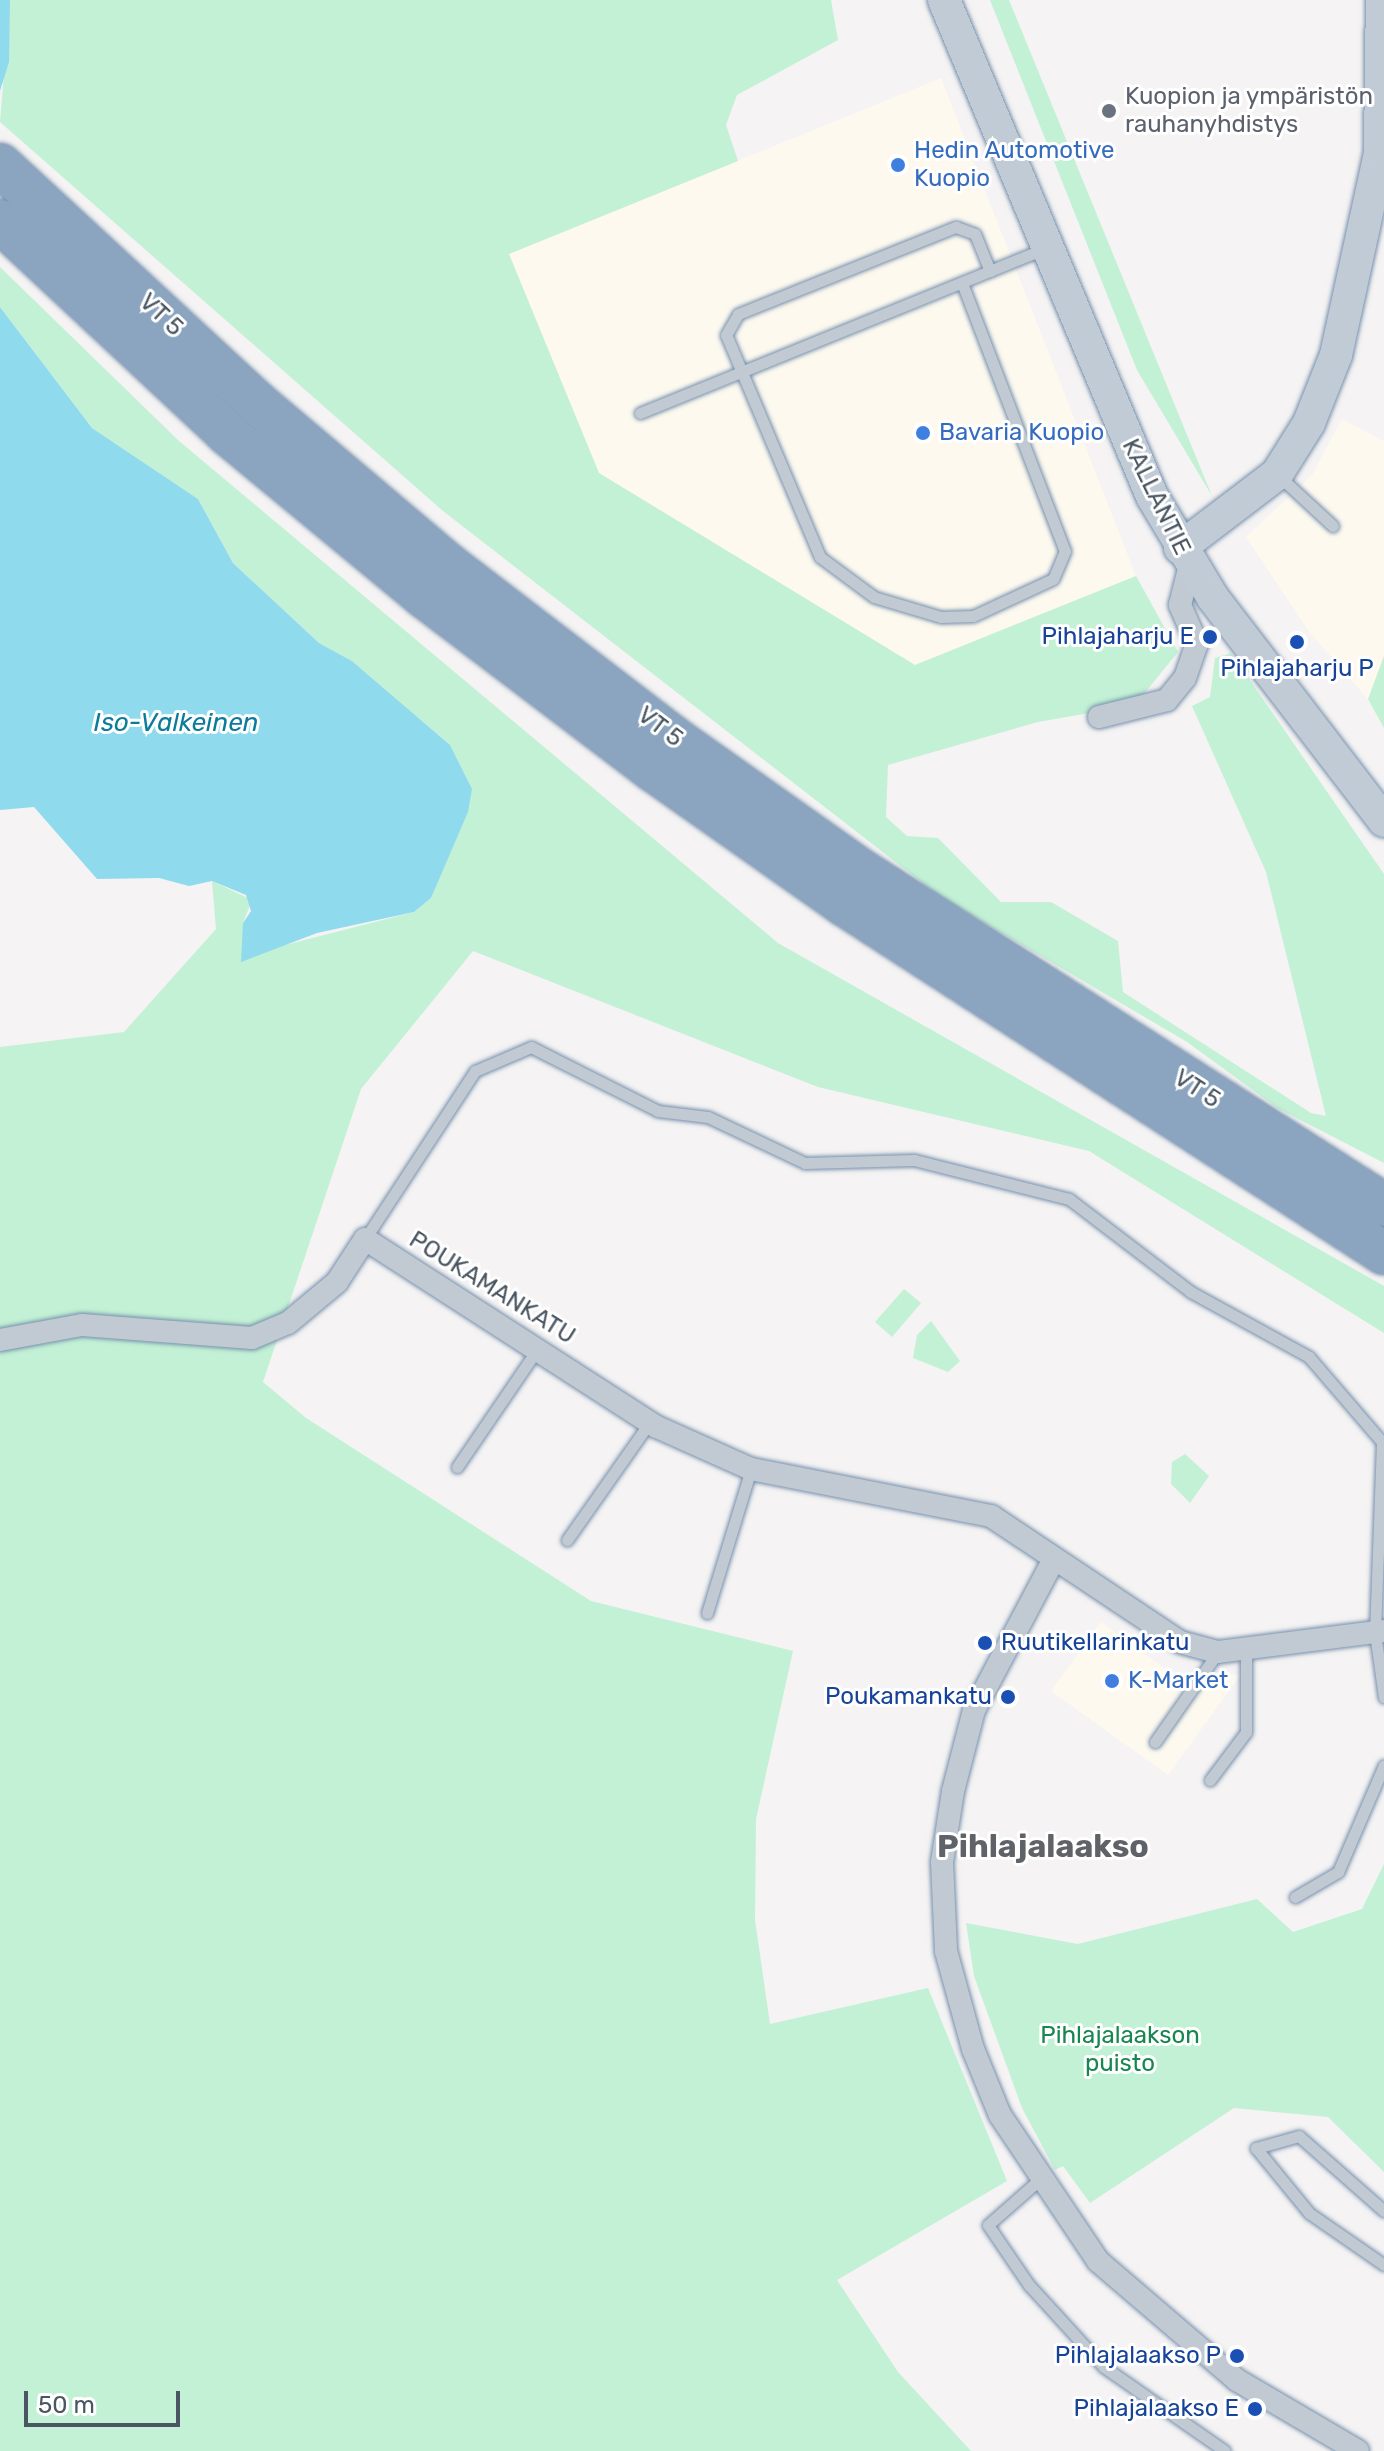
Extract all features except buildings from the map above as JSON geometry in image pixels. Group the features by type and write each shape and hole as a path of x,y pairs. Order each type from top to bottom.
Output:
{"highway":[{"name":"VT 5","path":"0,165 269,413 448,565 672,737 863,872 1384,1205"},
{"name":"VT 5","path":"0,221 227,433 424,596 652,769 910,947 1384,1253"}],"main road":[{"name":"KALLANTIE","path":"944,0 1045,249 1185,556 1384,821"},
{"path":"1185,556 1277,474 1309,423 1336,355 1382,154 1382,0"}],"street":[{"path":"1099,717 1167,700 1185,678 1197,644 1180,605 1185,556"},
{"path":"0,1340 96,1325 252,1338 288,1323 337,1282 365,1239"},
{"name":"POUKAMANKATU","path":"365,1239 539,1346 650,1422 751,1469 966,1507 1008,1524 1053,1561 1180,1642 1218,1652 1379,1632"},
{"path":"1053,1561 974,1710 942,1862 946,1951 973,2049 1000,2115 1039,2180 1098,2261 1182,2340 1332,2445 1358,2451"}],"lane":[{"path":"962,283 1065,551 1053,579 973,616 941,617 874,597 820,557 726,335 738,314 956,227 975,234 990,271"},
{"path":"640,413 1045,249"},
{"path":"1277,474 1333,526"},
{"path":"365,1239 475,1071 531,1047 658,1111 708,1117 805,1163 914,1160 1069,1199 1191,1292 1309,1357 1382,1442 1379,1632 1384,1697"},
{"path":"457,1467 539,1346"},
{"path":"567,1540 650,1422"},
{"path":"707,1613 751,1469"},
{"path":"1210,1780 1246,1732 1246,1649"},
{"path":"1155,1742 1218,1652"},
{"path":"1295,1897 1338,1872 1384,1765"},
{"path":"1384,2211 1299,2136 1256,2148 1309,2213 1384,2265"},
{"path":"1039,2180 988,2225 1029,2285 1104,2367 1225,2451"}],"shaded area":[{"path":"941,78 1136,576 915,665 599,473 509,254"},
{"path":"1342,419 1384,441 1384,656 1368,699 1310,633 1246,537 1312,475"},
{"path":"1101,1622 1182,1681 1241,1674 1168,1775 1051,1691"}],"green space":[{"path":"10,0 831,0 838,40 737,95 726,125 738,161 509,254 599,473 915,665 1136,576 1178,652 1135,705 1038,722 888,765 886,817 907,836 938,838 1001,902 1051,902 1118,941 1123,992 1311,1113 1326,1116 1266,872 1192,706 1210,697 1215,658 1231,653 1384,874 1384,1163 1279,1109 1187,1042 942,898 443,511 0,122"},
{"path":"990,0 1009,0 1212,496 1137,370"},
{"path":"0,267 179,441 778,943 1384,1286 1384,1333 1089,1151 818,1087 473,951 361,1089 263,1382 306,1418 591,1601 793,1651 756,1819 755,1920 770,2024 928,1988 1007,2181 837,2280 898,2372 971,2451 0,2451 0,1047 124,1032 216,929 212,881 252,900 243,923 285,945 414,912 431,898 456,837 450,745 352,661 319,643 233,563 198,499 92,428 0,307"},
{"path":"1384,656 1384,728 1368,699"},
{"path":"904,1289 921,1303 892,1337 875,1322"},
{"path":"931,1321 960,1361 948,1372 913,1358 917,1335"},
{"path":"1185,1454 1209,1476 1190,1503 1171,1484 1172,1462"},
{"name":"Pihlajalaakson puisto","path":"1384,1864 1384,2172 1328,2117 1234,2108 1090,2203 1063,2166 1055,2170 1022,2108 974,1976 966,1923 1078,1944 1257,1899 1293,1932 1362,1909"}],"water":[{"path":"0,0 10,0 9,62 0,91"},
{"name":"Iso-Valkeinen","path":"0,307 92,428 198,499 233,563 319,643 352,661 450,745 472,789 468,812 431,898 414,912 317,933 241,962 243,923 251,911 246,895 212,881 189,886 159,878 97,879 34,807 0,810"}],"place":[{"name":"Kuopion ja ympäristön rauhanyhdistys","path":"1109,111"},
{"name":"Hedin Automotive Kuopio","path":"898,165"},
{"name":"Bavaria Kuopio","path":"923,433"},
{"name":"Pihlajaharju E","path":"1210,637"},
{"name":"Pihlajaharju P","path":"1297,642"},
{"name":"Ruutikellarinkatu","path":"985,1643"},
{"name":"K-Market","path":"1112,1681"},
{"name":"Poukamankatu","path":"1008,1697"},
{"name":"Pihlajalaakso P","path":"1237,2356"},
{"name":"Pihlajalaakso E","path":"1255,2409"}],"district":[{"name":"Pihlajalaakso","path":"1043,1846"}]}
